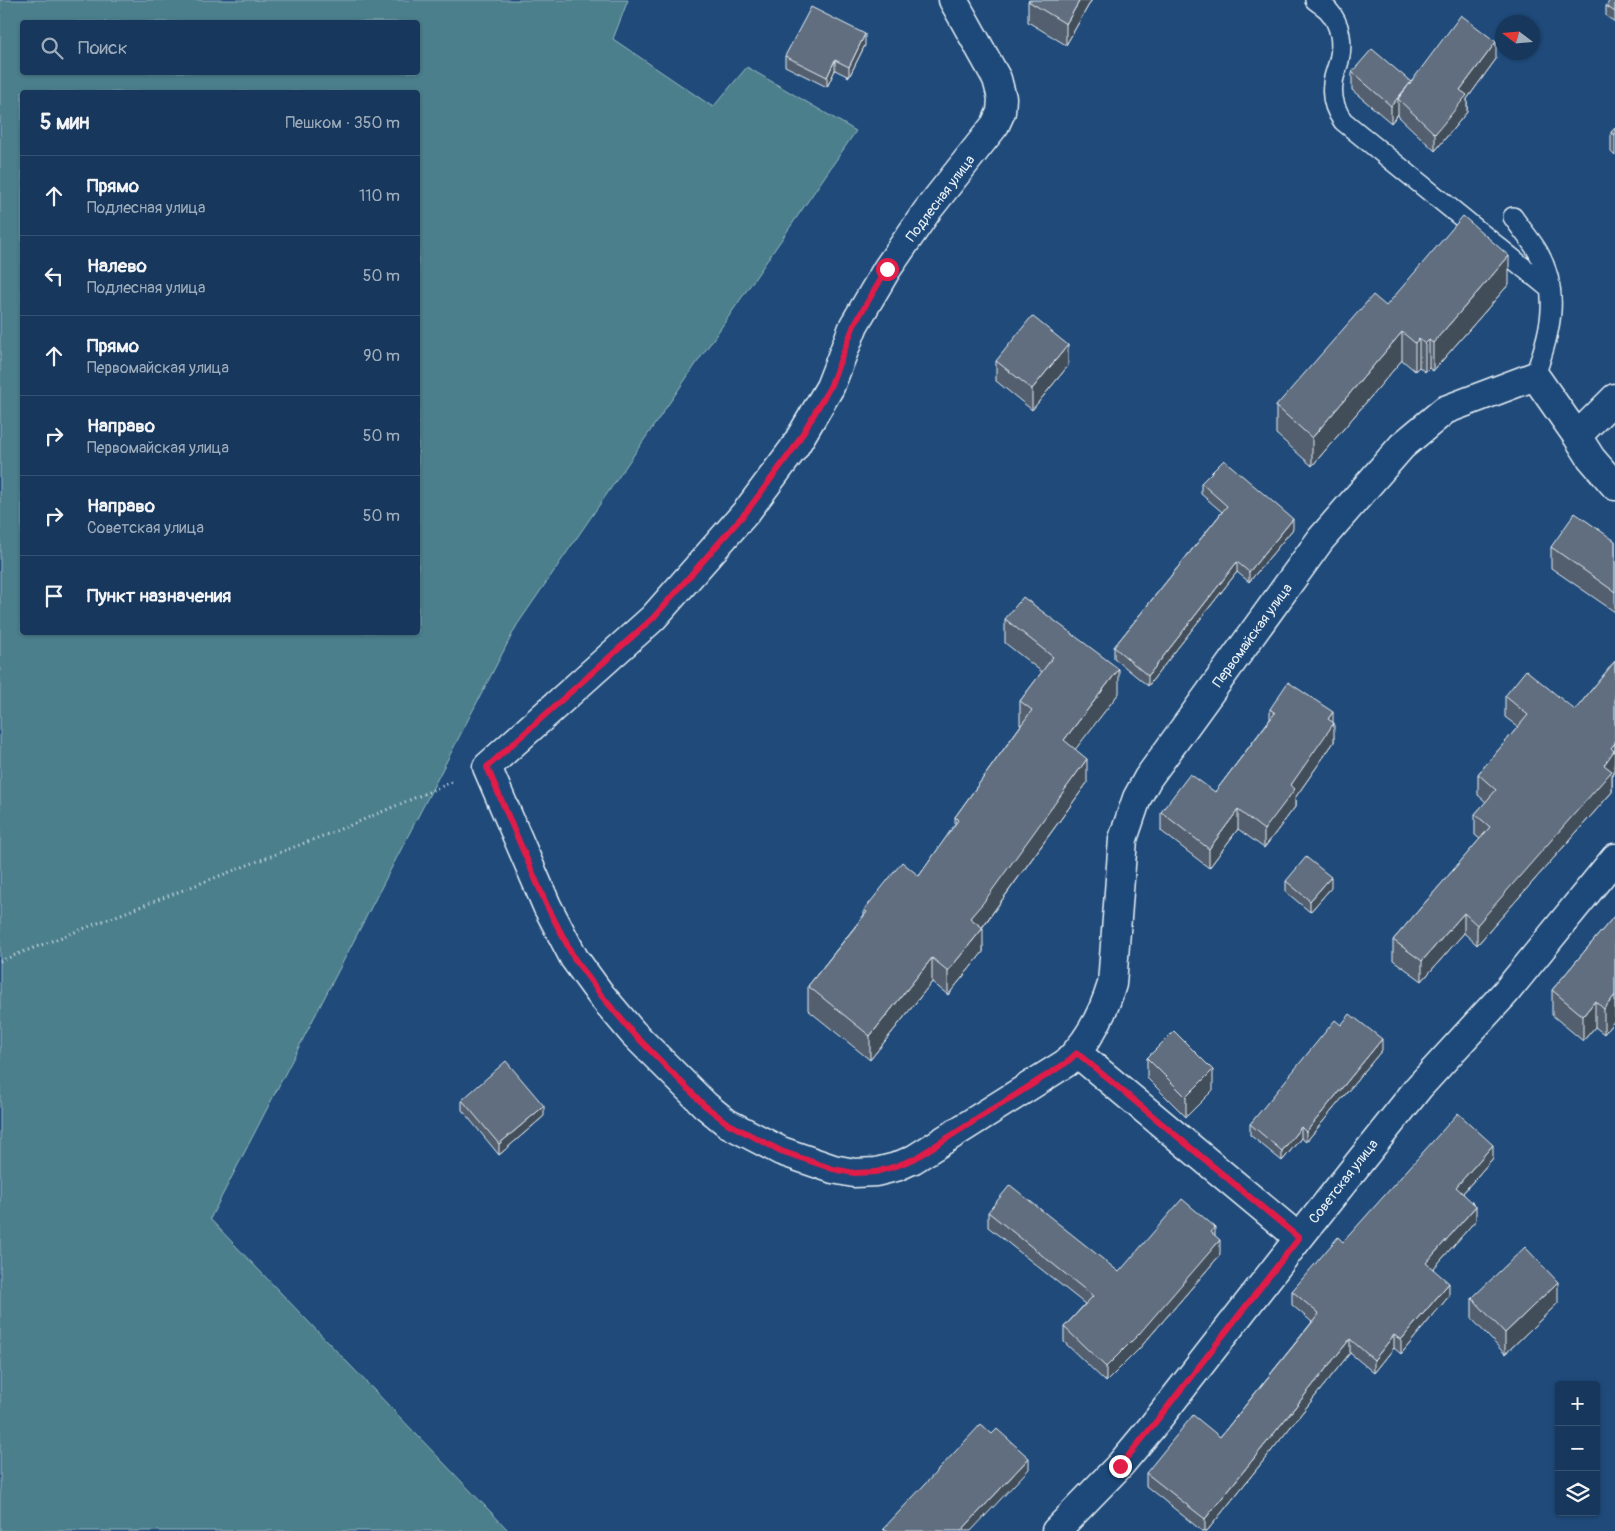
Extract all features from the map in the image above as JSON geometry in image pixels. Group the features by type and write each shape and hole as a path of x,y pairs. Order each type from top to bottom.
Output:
{"street":[{"name":"Подлесная улица","path":"487,767 653,618 747,511 794,448 830,387 854,325 887,269 927,211 995,125 1001,112 1002,98 997,79 952,0"},
{"name":"Первомайская улица","path":"487,767 547,906 574,958 601,995 632,1032 704,1105 727,1123 781,1151 833,1169 854,1173 876,1172 896,1166 914,1159 1066,1063 1077,1053 1094,1029 1112,984 1123,839 1137,798 1148,778 1321,539 1402,446 1445,410 1535,376"},
{"path":"1535,376 1578,436 1591,458 1615,486"},
{"path":"1578,436 1615,398"},
{"name":"Советская улица","path":"1056,1531 1127,1458 1419,1087 1506,992 1615,858"},
{"path":"1077,1053 1299,1238"}],"lane":[{"path":"1315,0 1328,10 1336,22 1340,34 1341,46 1339,61 1332,83 1332,98 1337,112 1343,121 1550,289"},
{"path":"1513,217 1538,252 1546,269 1550,289 1552,309 1550,327 1546,346 1535,376"}],"path":[{"path":"0,961 351,824 487,767"}],"green space":[{"path":"0,0 628,0 613,39 713,107 747,67 856,131 517,625 210,1219 509,1531 0,1531"}],"building":[{"path":"1029,0 1080,0 1066,24"},
{"path":"1610,0 1615,0 1615,12 1606,6"},
{"path":"811,7 865,34 849,67 835,60 827,77 785,56"},
{"path":"1461,15 1495,41 1460,90 1467,95 1435,134 1398,99"},
{"path":"1372,49 1411,82 1391,106 1352,72"},
{"path":"1463,216 1509,256 1433,343 1429,340 1425,344 1419,339 1415,343 1402,332 1312,438 1276,406 1373,295 1386,306"},
{"path":"1032,316 1068,345 1032,389 996,361"},
{"path":"1224,460 1293,519 1249,572 1237,562 1148,676 1114,647 1227,506 1201,483"},
{"path":"1575,513 1615,541 1615,592 1551,547"},
{"path":"1023,597 1119,669 1064,740 1087,759 983,903 970,918 983,928 948,971 932,958 870,1036 808,986 867,912 864,910 902,862 919,876 958,820 955,817 1032,710 1020,701 1053,657 1005,619"},
{"path":"1615,661 1615,743 1611,748 1614,751 1604,765 1612,771 1477,925 1464,913 1422,961 1393,940 1490,827 1475,814 1496,790 1478,774 1528,715 1505,696 1526,670 1575,710"},
{"path":"1288,682 1333,712 1328,719 1334,723 1291,785 1295,789 1264,830 1238,810 1209,849 1161,812 1190,774 1215,792 1275,713 1270,709"},
{"path":"1306,857 1331,877 1310,901 1286,881"},
{"path":"1615,915 1615,995 1604,1009 1595,1001 1583,1016 1552,990"},
{"path":"1350,1014 1382,1039 1306,1132 1301,1127 1282,1151 1250,1124 1335,1020 1341,1025"},
{"path":"1174,1031 1213,1070 1186,1097 1147,1058"},
{"path":"506,1061 544,1106 499,1144 462,1100"},
{"path":"1458,1113 1493,1145 1456,1187 1476,1206 1426,1263 1449,1283 1401,1340 1394,1335 1374,1360 1350,1339 1205,1519 1146,1473 1193,1415 1220,1437 1319,1314 1292,1291 1338,1237 1343,1242"},
{"path":"1010,1185 1119,1272 1182,1199 1215,1227 1211,1232 1220,1240 1139,1334 1106,1367 1064,1327 1093,1296 988,1212"},
{"path":"1525,1247 1558,1282 1505,1333 1472,1298"},
{"path":"981,1424 992,1434 997,1429 1029,1458 961,1531 885,1531 883,1529"}],"route":[{"path":"887,269 854,325 830,387 794,448 747,511 653,618 487,767 524,856 574,958 601,995 632,1032 704,1105 727,1123 781,1151 806,1161 854,1173 876,1172 914,1159 1066,1063 1077,1053 1299,1238 1120,1466"}]}
